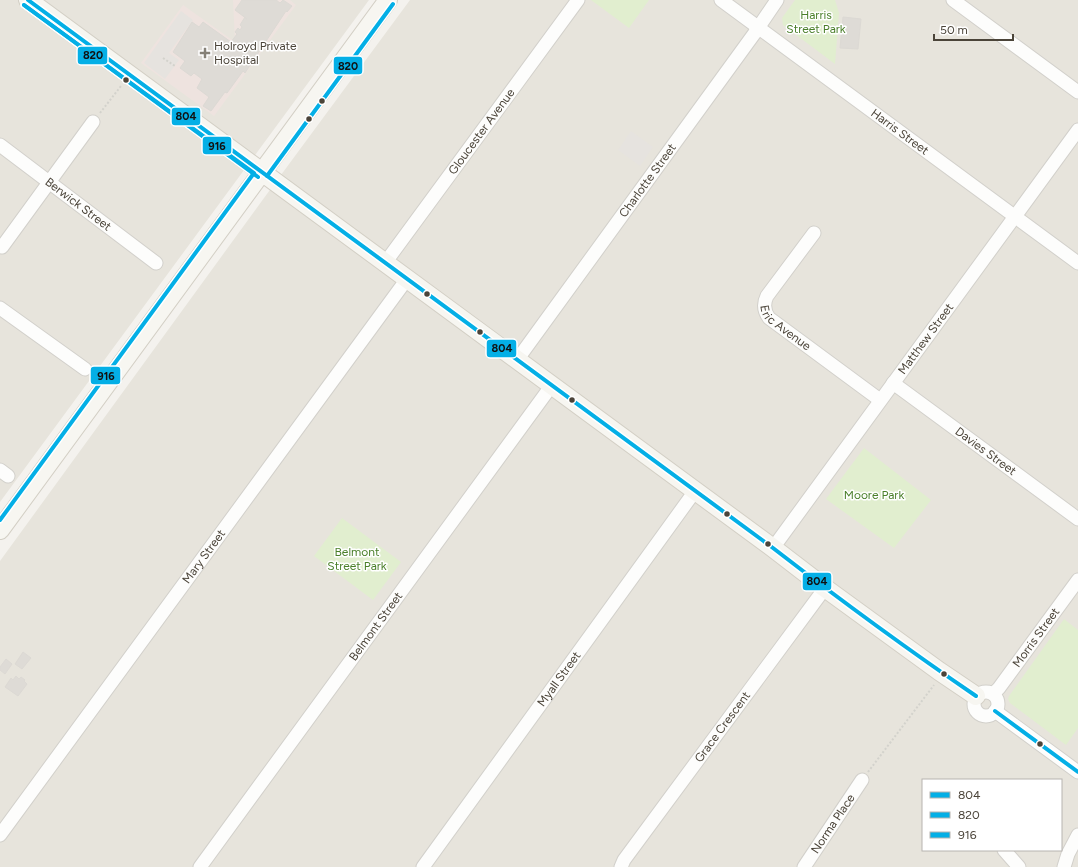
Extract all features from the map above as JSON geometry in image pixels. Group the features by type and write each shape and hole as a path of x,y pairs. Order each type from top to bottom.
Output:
{"street":[{"path":"28,0 773,548 939,672 984,695 998,700 995,711 992,714 984,716 976,712 973,704 984,695"},
{"path":"0,530 388,0"},
{"name":"Gloucester Avenue","path":"385,262 578,0"},
{"name":"Harris Street","path":"721,0 1078,263"},
{"name":"Charlotte Street","path":"517,360 777,0"},
{"path":"953,0 1078,92"},
{"path":"2,247 93,122"},
{"name":"Matthew Street","path":"773,548 1078,130"},
{"name":"Berwick Street","path":"0,145 156,263"},
{"name":"Eric Avenue","path":"814,233 767,296 764,304 765,312 769,318 880,400"},
{"name":"Mary Street","path":"0,835 407,279"},
{"path":"0,308 85,369"},
{"name":"Davies Street","path":"893,383 1078,519"},
{"name":"Belmont Street","path":"200,867 552,385"},
{"name":"Myall Street","path":"423,867 695,492"},
{"name":"Morris Street","path":"984,695 999,688 1078,580"},
{"name":"Grace Crescent","path":"621,867 624,860 825,588"},
{"path":"995,711 1078,772"},
{"name":"Norma Place","path":"804,867 862,780"},
{"path":"1064,867 1068,854 1078,835"},
{"path":"1005,851 1019,867"}],"path":[{"path":"163,58 175,66"},
{"path":"93,122 121,86"},
{"path":"862,780 934,685"}],"shaded area":[{"path":"0,0 369,0 0,502"},
{"name":"Holroyd Private Hospital","path":"233,0 272,0 276,3 278,0 290,0 296,5 214,116 141,63 183,5 235,42"},
{"path":"410,0 1078,0 1078,867 0,867 0,561"},
{"path":"181,11 193,20 169,53 179,60 165,79 144,63"},
{"path":"631,131 653,147 640,166 618,150"}],"green space":[{"path":"591,0 649,0 629,28"},
{"name":"Harris Street Park","path":"795,0 835,0 839,13 835,64 783,25 782,18"},
{"name":"Moore Park","path":"864,448 931,500 894,548 826,499"},
{"name":"Belmont Street Park","path":"342,518 401,562 373,600 314,556"},
{"path":"1064,619 1078,630 1078,728 1066,745 1010,703 1008,699"}],"building":[{"name":"Holroyd Private Hospital","path":"242,0 276,0 280,3 283,0 292,6 287,12 286,11 245,73 243,71 227,93 225,92 211,111 203,106 209,97 197,88 202,79 194,73 191,76 180,68 185,61 173,52 192,22 199,27 203,22 231,42 237,34 235,32 238,28 240,30 242,27 240,25 245,17 235,10"},
{"path":"843,17 861,19 858,49 840,48"},
{"path":"23,652 31,658 22,669 15,664"},
{"path":"6,659 12,664 5,674 0,670 0,667"},
{"path":"16,676 19,679 21,677 27,684 18,696 5,687 11,678 13,680"}],"transit line":[{"name":"804","path":"28,0 773,548 873,624 976,696"},
{"name":"820","path":"267,176 393,4"},
{"name":"820","path":"24,5 258,177"},
{"name":"916","path":"0,520 254,173 24,5"},
{"name":"804","path":"995,711 1078,772"}],"place":[{"name":"Holroyd Private Hospital","path":"205,53"}]}
